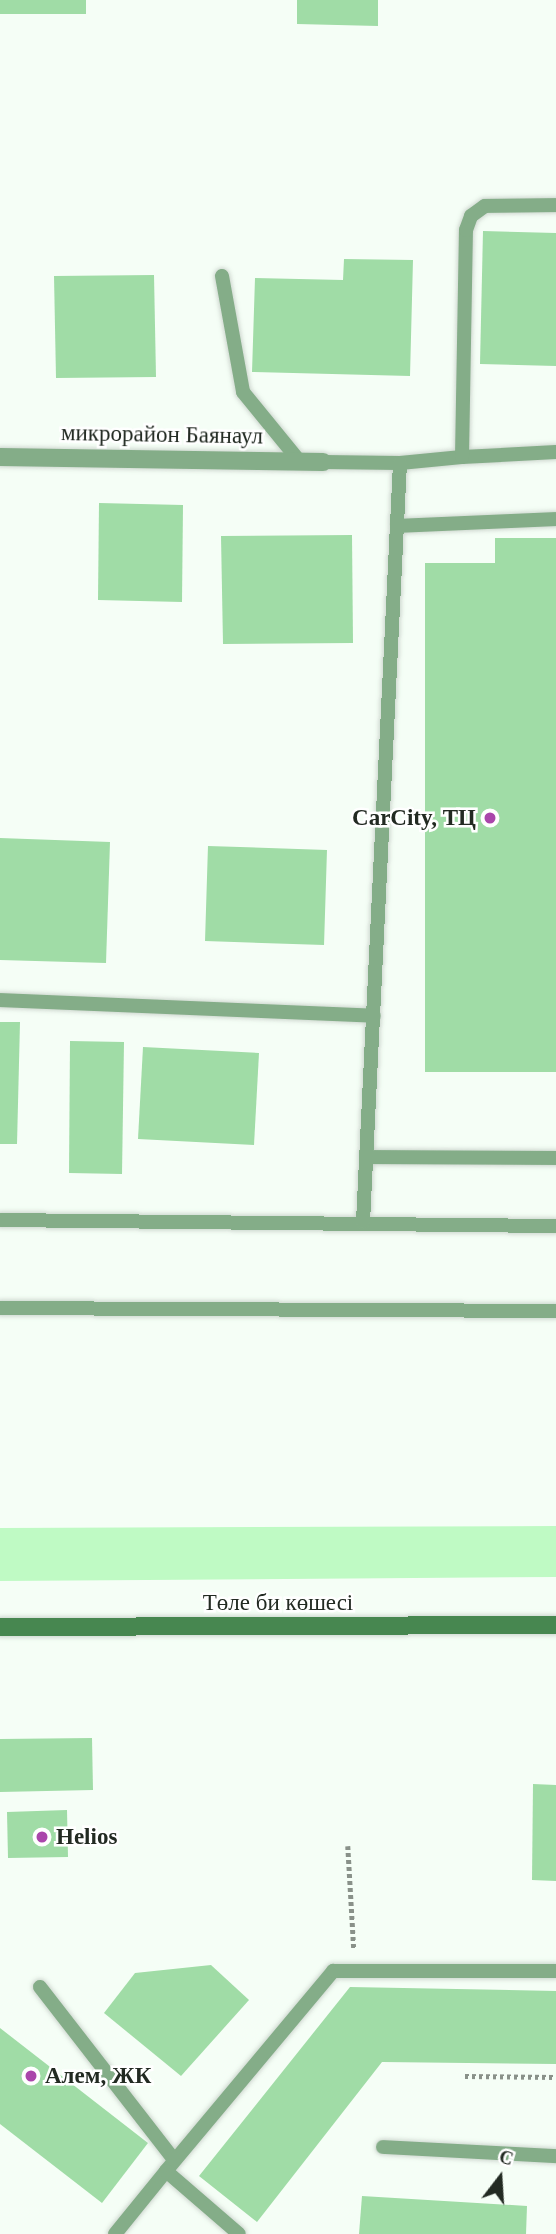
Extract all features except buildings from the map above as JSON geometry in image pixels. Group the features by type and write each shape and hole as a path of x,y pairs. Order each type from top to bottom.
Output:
{"street":[{"name":"микрорайон Баянаул","path":"0,457 323,462"},
{"name":"Төле би көшесі","path":"0,1627 556,1625"}],"lane":[{"path":"462,457 466,230 471,216 485,206 556,205"},
{"path":"222,276 243,391 300,462"},
{"path":"323,462 400,463 556,452"},
{"path":"363,1222 400,463"},
{"path":"397,526 556,519"},
{"path":"0,1000 374,1016"},
{"path":"366,1157 556,1158"},
{"path":"0,1220 556,1226"},
{"path":"0,1308 556,1311"},
{"path":"116,2234 170,2165 333,1971 556,1971"},
{"path":"40,1987 170,2165 239,2234"},
{"path":"383,2147 556,2156"}],"path":[{"path":"348,1846 355,1972"},
{"path":"465,2076 556,2077"}],"green space":[{"path":"556,1526 556,1577 0,1581 0,1528"}],"place":[{"name":"CarCity, ТЦ","path":"490,818"},
{"name":"Helios","path":"42,1837"},
{"name":"Алем, ЖК","path":"31,2076"}]}
